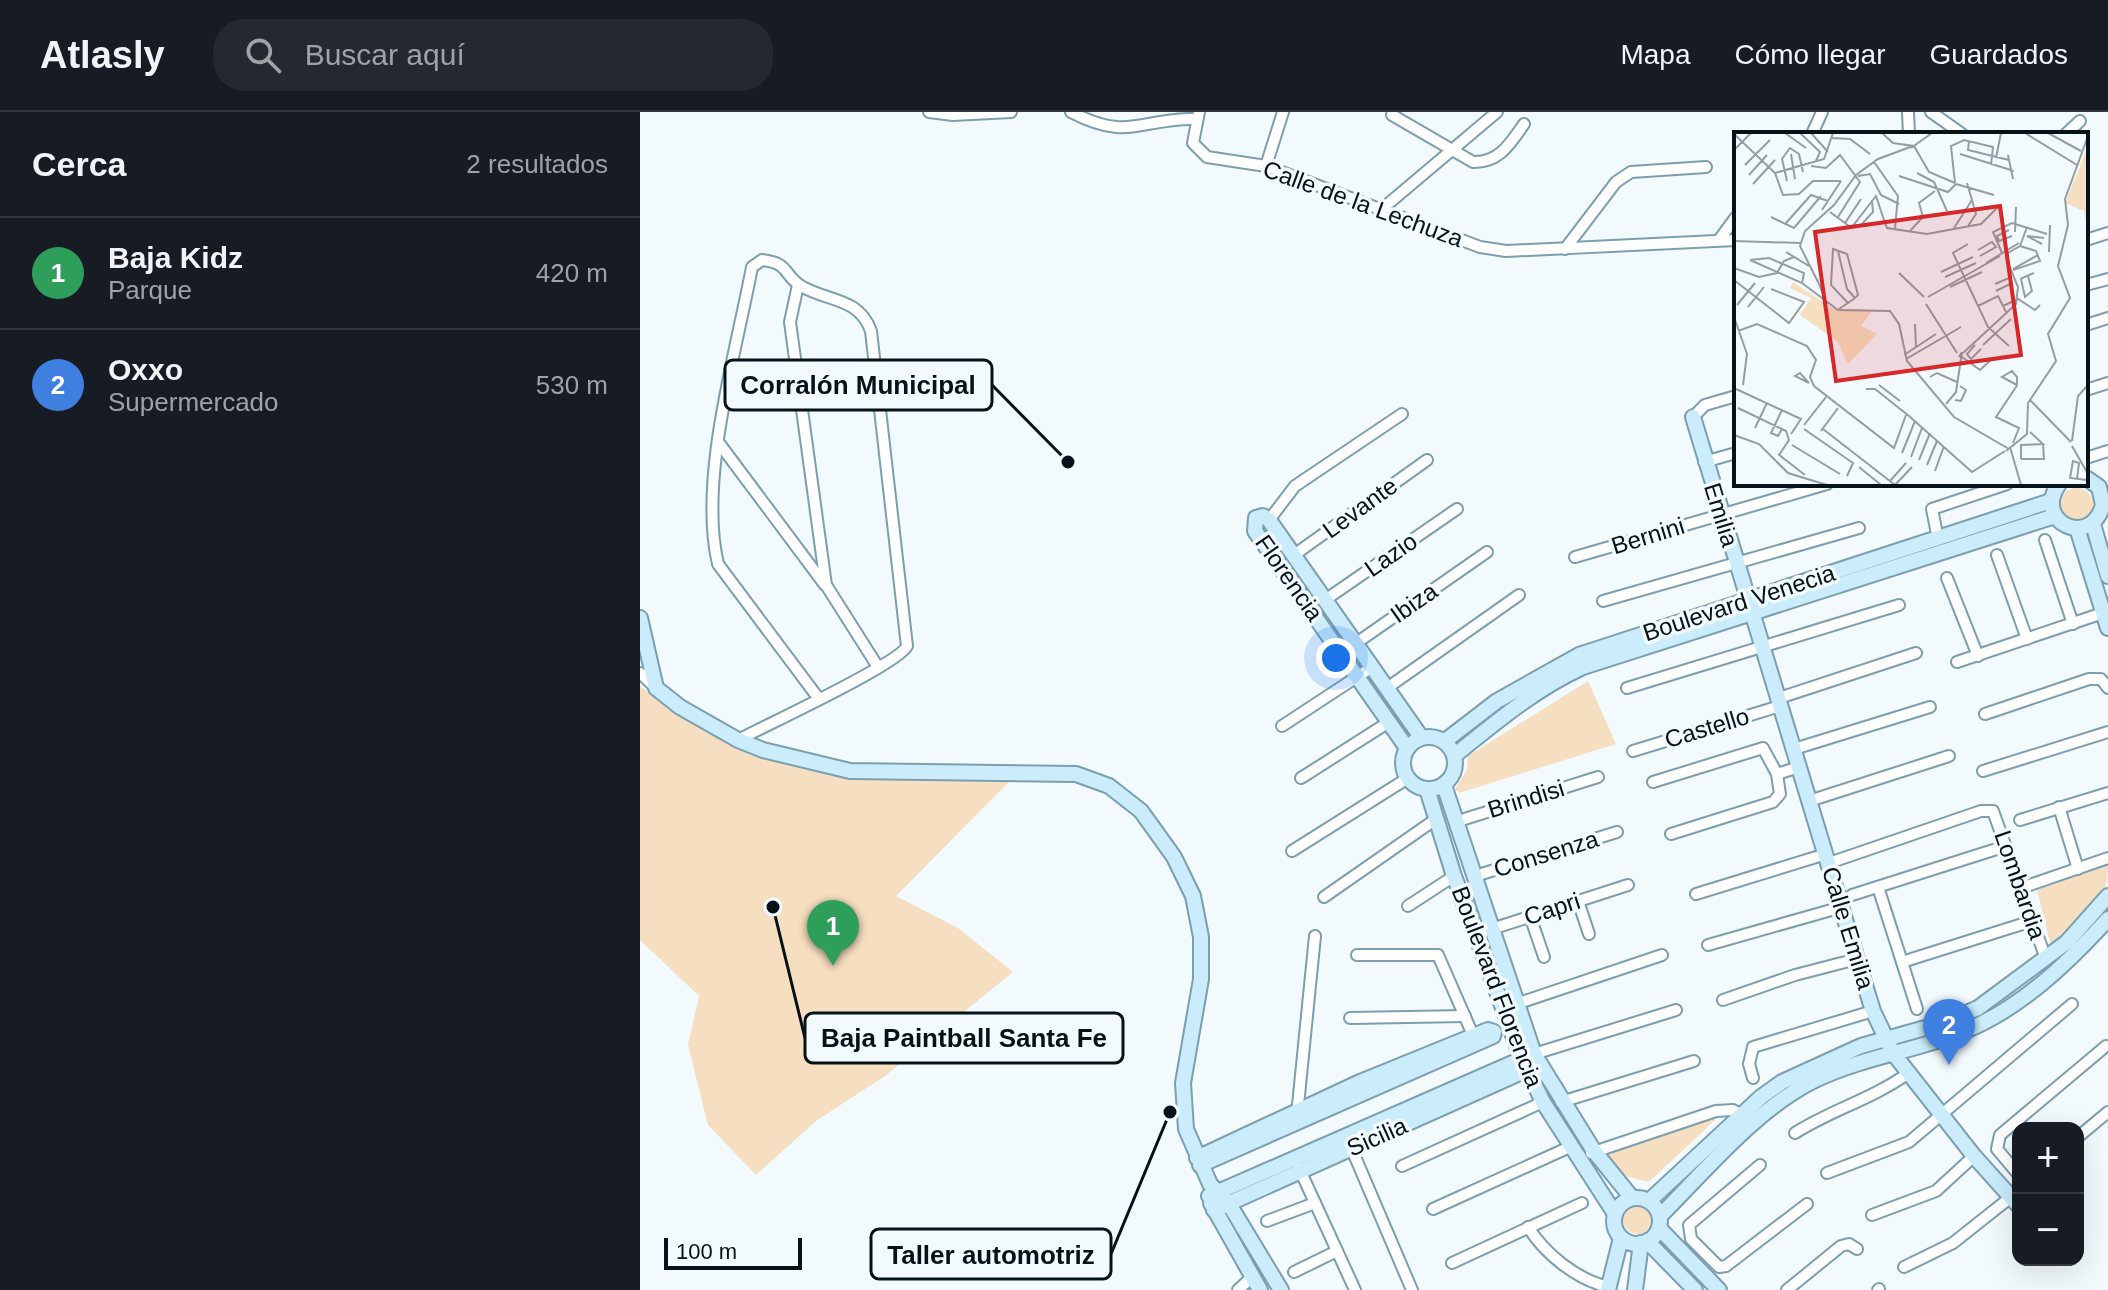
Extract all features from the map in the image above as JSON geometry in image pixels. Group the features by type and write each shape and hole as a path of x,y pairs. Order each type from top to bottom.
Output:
{"street":[{"path":"931,112 1011,112"},
{"path":"1071,112 1120,129 1198,115"},
{"path":"1266,166 1283,112"},
{"path":"1382,209 1497,112"},
{"path":"1813,132 1822,112"},
{"path":"1908,112 1909,132"},
{"path":"1931,112 1959,132"},
{"name":"Calle de la Lechuza","path":"1198,115 1193,143 1198,151 1216,160 1266,166 1480,247 1506,251 1734,240"},
{"path":"1392,115 1473,162 1496,158 1524,124"},
{"path":"2068,132 2080,121"},
{"path":"1565,249 1616,182 1631,172 1706,167"},
{"path":"1719,240 1734,220"},
{"path":"2088,239 2108,233"},
{"path":"738,740 819,699 878,667 904,652 907,646 871,331 866,316 851,304 798,285 786,267 776,261 762,260 752,267 719,443 713,543 718,564 819,699"},
{"path":"2088,284 2108,279"},
{"path":"798,285 790,322 826,585"},
{"path":"2088,324 2108,318"},
{"path":"2088,389 2108,383"},
{"path":"1693,417 1705,405 1734,397"},
{"path":"1269,520 1295,486 1402,414"},
{"name":"Emilia","path":"1693,417 1749,606"},
{"path":"719,443 826,585 878,667"},
{"path":"2088,457 2108,451"},
{"path":"1704,462 1734,454"},
{"name":"Levante","path":"1294,555 1427,460"},
{"path":"2088,479 2105,492 2103,505 2093,524 2108,576"},
{"name":"Bernini","path":"1575,557 1820,486"},
{"path":"1938,539 1932,509 2001,486"},
{"path":"2058,486 2051,501 2055,516 2066,526 2077,528 2093,524"},
{"name":"Boulevard Venecia","path":"1455,755 1554,681 1749,606 2051,501"},
{"name":"Lazio","path":"1325,600 1457,509"},
{"name":"Florencia","path":"1407,748 1255,531 1256,518 1263,516 1269,520 1421,737"},
{"name":"Boulevard Venecia","path":"1445,741 1497,701 1579,655 2055,516"},
{"path":"1603,601 1859,528"},
{"path":"2077,528 2108,628"},
{"path":"2045,540 2073,624"},
{"name":"Ibiza","path":"1342,653 1487,552"},
{"path":"1997,555 2027,639"},
{"path":"1947,578 1978,656"},
{"path":"1387,688 1519,595"},
{"path":"1627,688 1899,605"},
{"name":"Calle Emilia","path":"1749,606 1873,1011 1885,1039 1907,1074 2012,1197"},
{"path":"1957,662 2103,613"},
{"path":"640,618 656,688"},
{"name":"Castello","path":"1633,751 1916,653"},
{"path":"1282,726 1372,667"},
{"path":"640,673 680,707 738,740 781,756 850,771 1076,774 1109,786 1141,811 1159,834 1187,882 1201,937 1201,979 1182,1099 1186,1129 1260,1290"},
{"path":"1985,714 2089,679 2101,679 2108,688"},
{"path":"1794,749 1930,707"},
{"path":"1301,778 1389,722"},
{"path":"1983,771 2108,732"},
{"path":"1421,737 1445,741 1455,755 1454,772 1444,785 1427,789 1408,778 1403,766 1407,748 1421,737"},
{"path":"1653,782 1763,748 1777,774 1780,794 1773,802 1671,834"},
{"path":"1809,801 1949,756"},
{"path":"1777,774 1799,767"},
{"name":"Brindisi","path":"1455,822 1598,777"},
{"path":"1292,851 1408,778"},
{"name":"Boulevard Florencia","path":"1444,785 1516,1004 1543,1102 1583,1152 1632,1198"},
{"name":"Boulevard Florencia","path":"1427,789 1476,934 1533,1060 1561,1102 1615,1214"},
{"path":"2020,820 2108,793"},
{"path":"2059,807 2078,869"},
{"name":"Lombardia","path":"1827,858 1981,811 1993,811 2046,959"},
{"path":"1324,897 1436,819"},
{"name":"Consenza","path":"1475,876 1617,832"},
{"path":"1852,895 2006,846"},
{"path":"1696,894 1827,858"},
{"path":"2021,888 2108,858"},
{"path":"1408,906 1454,876"},
{"name":"Capri","path":"1476,934 1628,885"},
{"path":"1878,887 1917,1009"},
{"path":"1636,1284 1644,1242 1748,1120 1761,1097 1793,1075 1885,1039 1943,1023 1978,1008 2046,959 2086,923 2108,896"},
{"path":"1578,901 1589,934"},
{"path":"1708,945 1842,907"},
{"path":"1530,916 1544,957"},
{"path":"1528,1227 1547,1253 1608,1289 1621,1238 1614,1223 1615,1214 1624,1201 1632,1198 1649,1201 1748,1120 1815,1080 1965,1031 2002,1012 2062,966 2108,919"},
{"path":"1902,962 2032,921"},
{"path":"1297,1116 1315,936"},
{"path":"1199,1161 1475,1040 1438,955 1357,955"},
{"path":"1516,1004 1662,955"},
{"path":"1723,1000 1857,959"},
{"path":"1827,1173 1909,1142 2072,1004"},
{"path":"1533,1060 1676,1010"},
{"path":"1753,1078 1749,1064 1753,1047 1873,1011"},
{"path":"1350,1018 1465,1016"},
{"path":"2012,1168 1996,1144 2000,1135 2106,1046"},
{"name":"Sicilia","path":"1217,1197 1298,1165 1533,1060"},
{"path":"1561,1102 1694,1061"},
{"path":"1795,1133 1816,1120 1881,1093 1907,1074"},
{"path":"1402,1166 1543,1102"},
{"path":"1433,1209 1583,1152 1716,1111 1733,1110 1748,1120"},
{"path":"2084,1132 2108,1112"},
{"path":"1349,1142 1412,1290"},
{"path":"1872,1215 1936,1191 1974,1156"},
{"path":"1992,1174 2006,1163"},
{"path":"1298,1165 1355,1290"},
{"path":"1719,1290 1697,1256 1689,1235 1692,1221 1760,1165"},
{"path":"1217,1197 1281,1290"},
{"path":"1649,1201 1660,1222 1697,1256 1719,1267 1726,1266 1807,1204"},
{"path":"1267,1221 1315,1203"},
{"path":"1452,1263 1582,1203"},
{"path":"1904,1267 1953,1243 2012,1203"},
{"path":"1621,1238 1644,1242 1693,1289"},
{"path":"1787,1290 1841,1246 1849,1244 1857,1249"},
{"path":"1294,1272 1337,1251"},
{"path":"1636,1284 1652,1263 1671,1265"},
{"path":"1238,1290 1252,1277"}],"shaded area":[{"path":"2076,488 2088,493 2093,505 2088,517 2076,522 2064,517 2059,505 2064,493"},
{"path":"1588,681 1616,744 1459,793 1455,789 1467,770 1468,756"},
{"path":"640,686 678,713 742,748 809,770 884,779 1012,779 896,896 958,928 1013,972 885,1076 816,1121 756,1175 708,1125 688,1045 699,996 640,940"},
{"path":"2108,865 2107,880 2098,903 2051,947 2037,890"},
{"path":"1711,1113 1715,1120 1649,1182 1622,1175 1603,1151"},
{"path":"1638,1204 1649,1208 1653,1219 1649,1230 1638,1234 1627,1230 1623,1219 1627,1208"}],"place":[{"name":"Corralón Municipal","path":"1068,462"},
{"name":"Baja Paintball Santa Fe","path":"773,907"},
{"name":"Baja Kidz","path":"833,966"},
{"name":"Oxxo","path":"1949,1065"},
{"name":"Taller automotriz","path":"1170,1112"}]}
